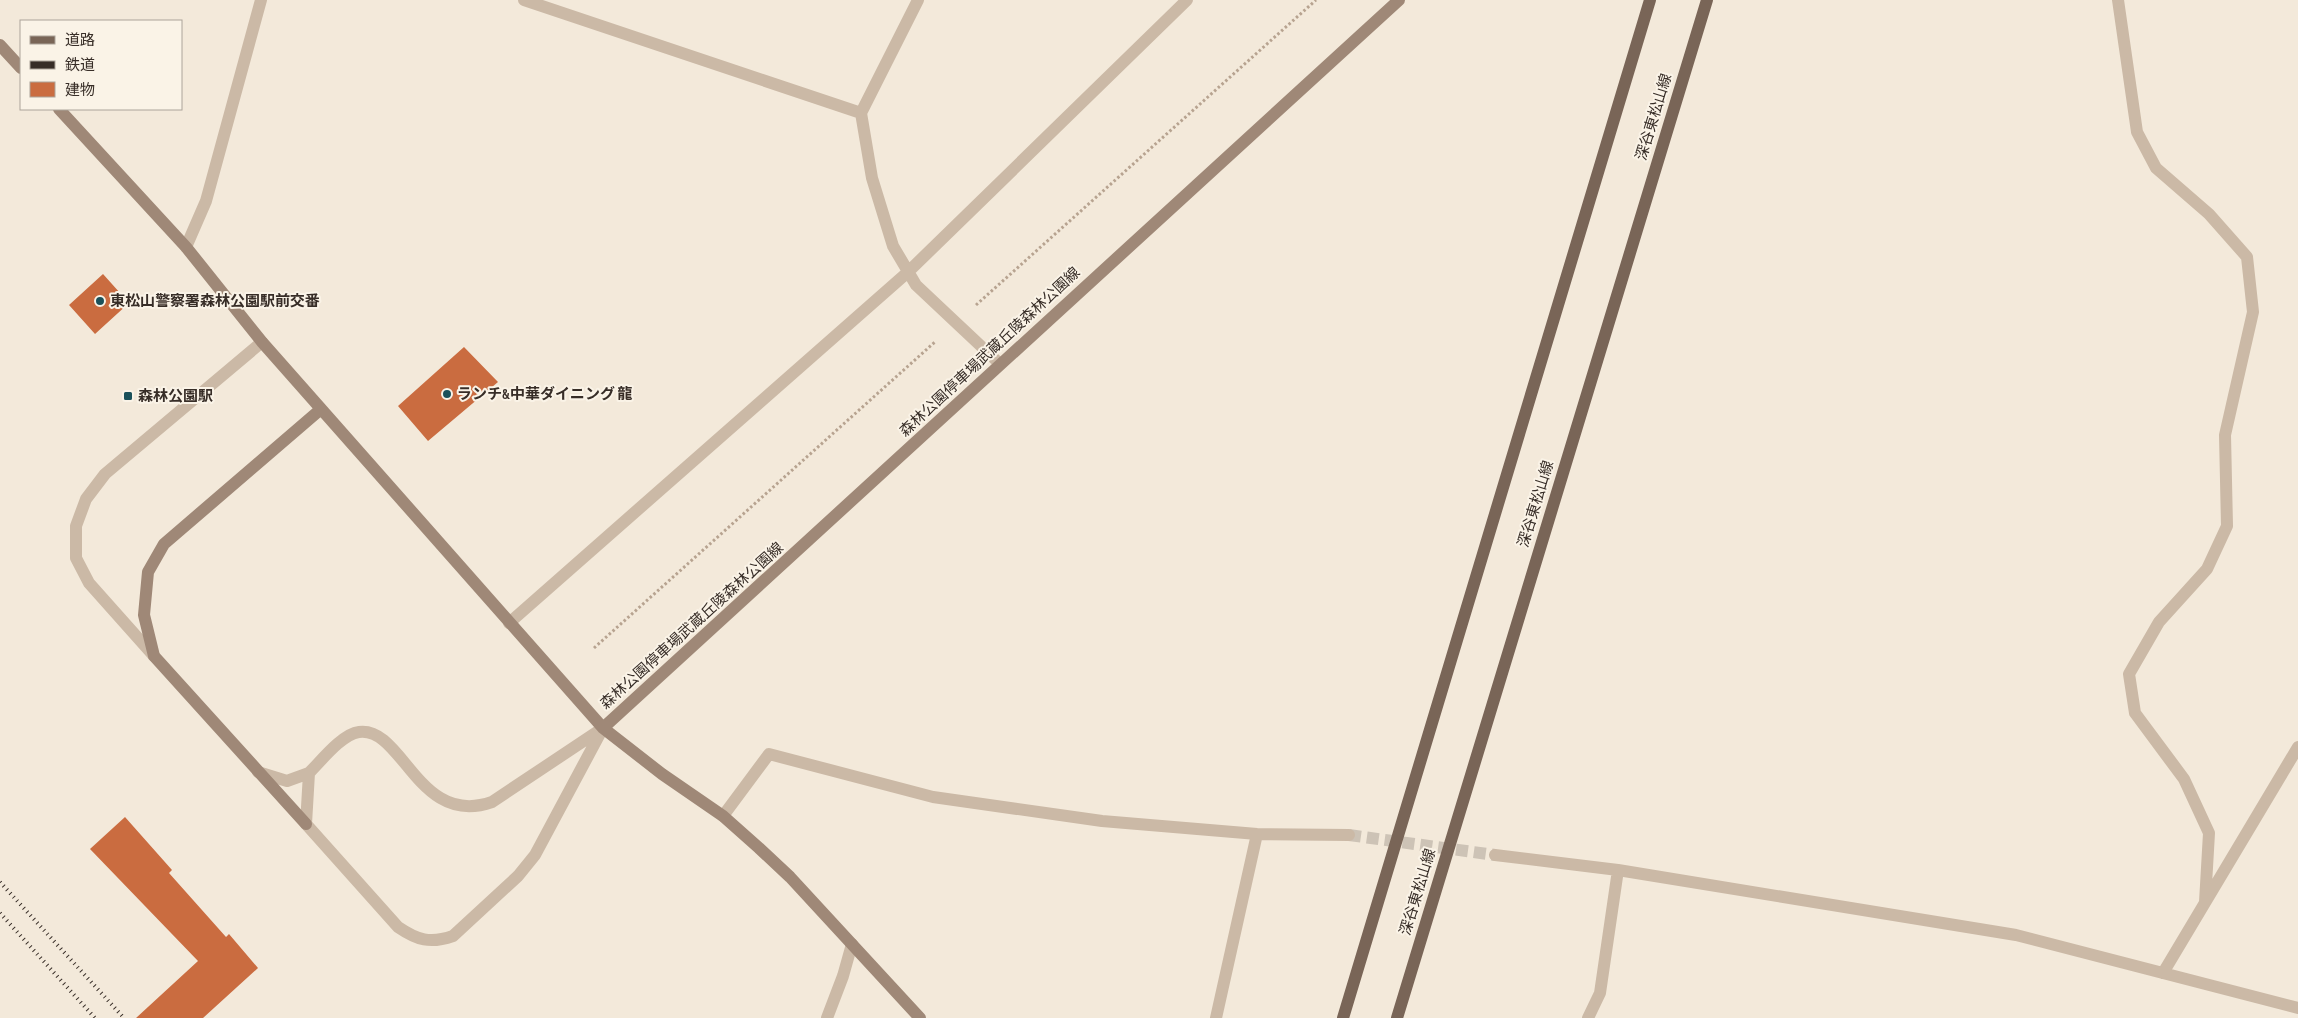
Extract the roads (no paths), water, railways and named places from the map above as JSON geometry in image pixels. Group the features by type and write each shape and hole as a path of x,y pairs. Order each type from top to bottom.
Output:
{"main road":[{"path":"1343,1018 1650,0"},
{"name":"深谷東松山線","path":"1397,1018 1709,0"}],"street":[{"path":"186,247 206,201 261,0"},
{"path":"524,0 861,113"},
{"path":"918,0 861,113 872,178 893,246 916,286 1000,364"},
{"path":"509,623 908,272 1187,0"},
{"name":"森林公園停車場武蔵丘陵森林公園線","path":"604,728 1399,0"},
{"path":"2118,0 2137,132 2156,168 2209,214 2247,257 2253,312 2225,435 2226,526 2207,569 2159,622 2129,674 2135,713 2184,779 2209,833 2205,902"},
{"path":"0,44 20,67"},
{"path":"60,110 186,247 262,342 604,728 662,774 723,816 790,877 920,1018"},
{"path":"262,342 105,474 86,499 76,526 76,558 89,583 398,927 414,937 426,941 453,936 524,869 535,855 604,728"},
{"path":"154,656 144,615 148,572 164,544 322,409"},
{"path":"258,772 287,781 309,773 344,738 358,732 372,733 386,744 432,794 447,802 463,807 478,807 492,802 604,728"},
{"path":"2163,973 2298,747"},
{"path":"723,816 769,754 933,797 1102,821 1257,834 1349,835"},
{"path":"306,824 309,773"},
{"path":"1216,1018 1257,834"},
{"path":"1495,855 1618,870 2016,936 2298,1008"},
{"path":"1588,1018 1600,993 1618,870"},
{"path":"827,1018 843,976 852,944"}],"tunnel":[{"path":"1349,835 1495,855"}],"railway":[{"path":"0,882 124,1018"},
{"path":"0,913 95,1018"}],"place":[{"name":"東松山警察署森林公園駅前交番","path":"100,301"},
{"name":"ランチ&中華ダイニング 龍","path":"447,394"},
{"name":"森林公園駅","path":"128,396"}]}
